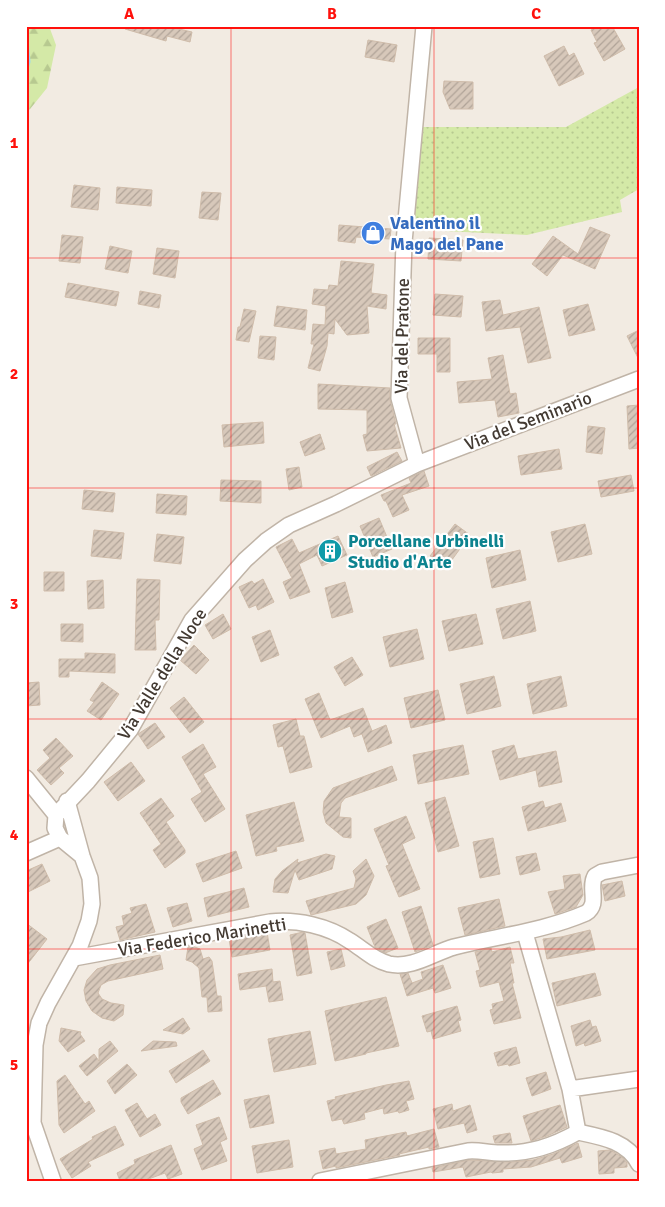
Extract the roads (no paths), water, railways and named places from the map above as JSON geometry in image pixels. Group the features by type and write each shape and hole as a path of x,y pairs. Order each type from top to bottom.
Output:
{"street":[{"name":"Via del Pratone","path":"417,464 399,398 404,242 424,26"},
{"name":"Via del Seminario","path":"417,464 639,379"},
{"name":"Via Valle della Noce","path":"56,815 67,801 88,781 130,730 192,620 246,560 269,547 289,525 417,464"},
{"path":"26,778 56,815 55,828 60,838 82,856"},
{"path":"53,1181 34,1123 35,1045 39,1023 48,1002 74,958 85,934 92,904 90,878 67,801"},
{"path":"26,853 60,838"},
{"name":"Via Federico Marinetti","path":"74,958 270,922 286,921 331,930 345,937 378,960 386,963 399,965 414,963 453,948 525,933 586,913 592,908 594,902 592,883 595,876 602,872 639,866"},
{"path":"525,933 570,1089 578,1132"},
{"path":"570,1089 639,1079"},
{"path":"320,1181 468,1151 479,1150 508,1153 538,1150 557,1144 578,1132 619,1143 628,1149 639,1164"}],"waterway":[{"path":"26,31 29,62 26,71"}],"place":[{"name":"Valentino il Mago del Pane","path":"373,233"},
{"name":"Porcellane Urbinelli Studio d'Arte","path":"330,551"}]}
